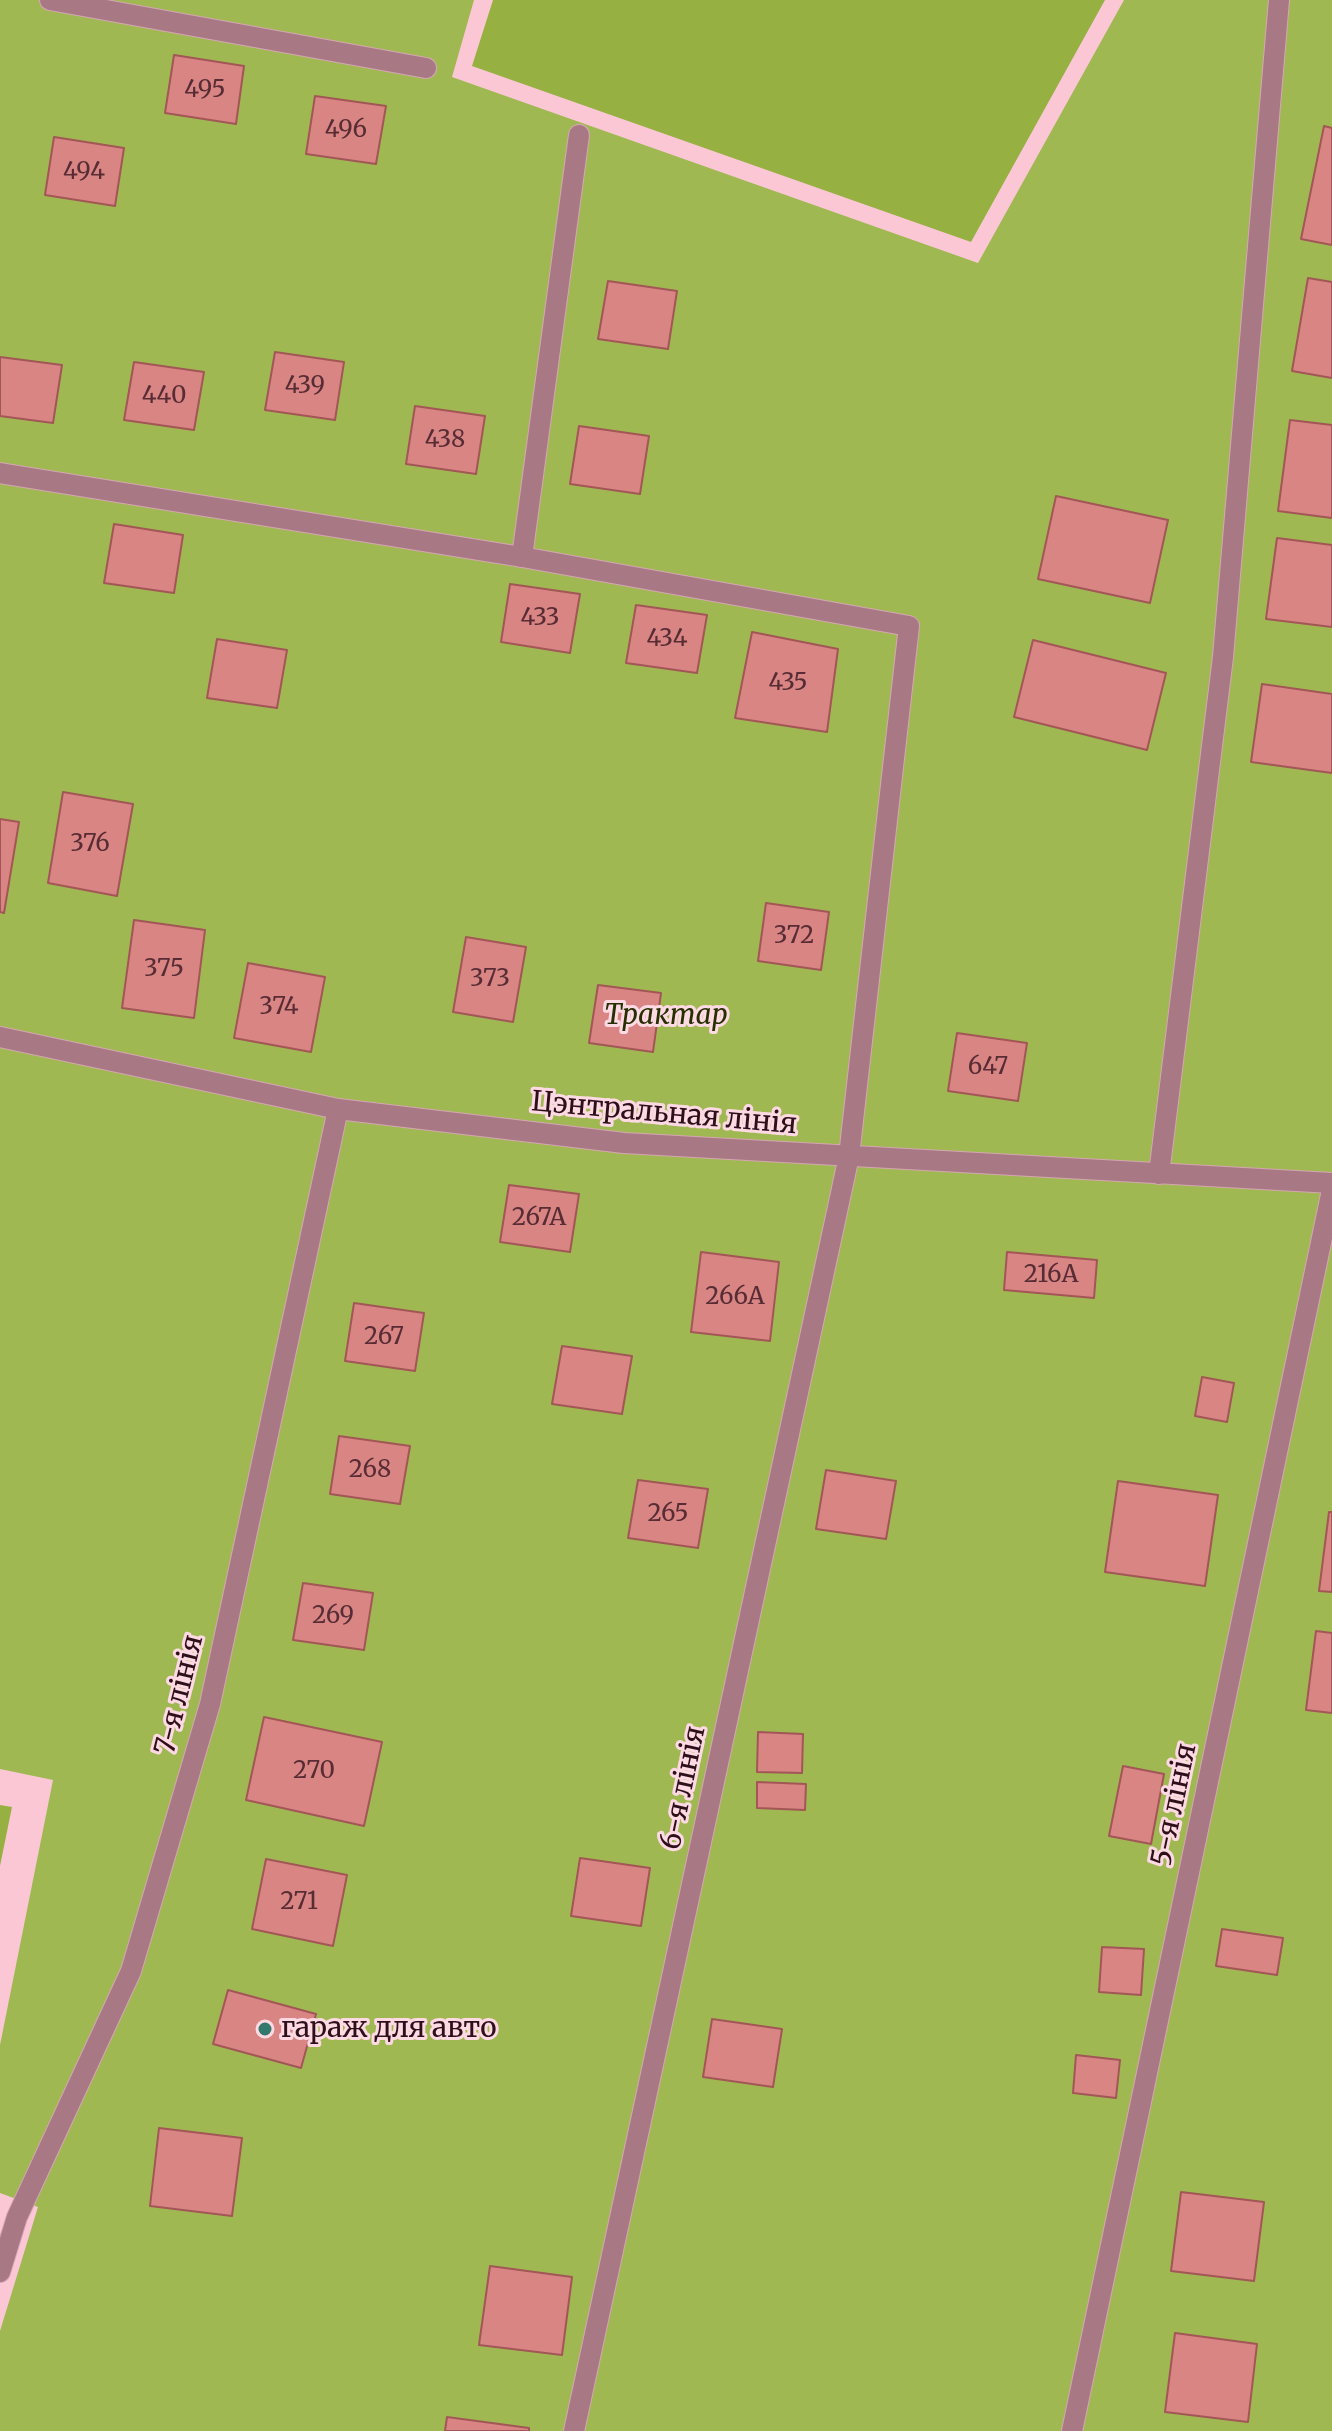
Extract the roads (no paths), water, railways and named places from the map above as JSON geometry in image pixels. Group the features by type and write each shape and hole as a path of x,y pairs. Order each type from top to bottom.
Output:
{"street":[{"path":"50,0 426,68"},
{"path":"1159,1174 1223,657 1279,0"},
{"path":"0,473 522,557 579,135"},
{"name":"6-я лінія","path":"522,557 909,626 849,1156 574,2431"},
{"name":"Цэнтральная лінія","path":"0,1037 338,1109 624,1143 1332,1183"},
{"name":"7-я лінія","path":"0,2272 17,2217 131,1971 210,1704 338,1109"},
{"name":"5-я лінія","path":"1072,2431 1332,1190"}],"place":[{"name":"гараж для авто","path":"265,2029"}],"park label":[{"name":"Трактар","path":"666,1016"}]}
